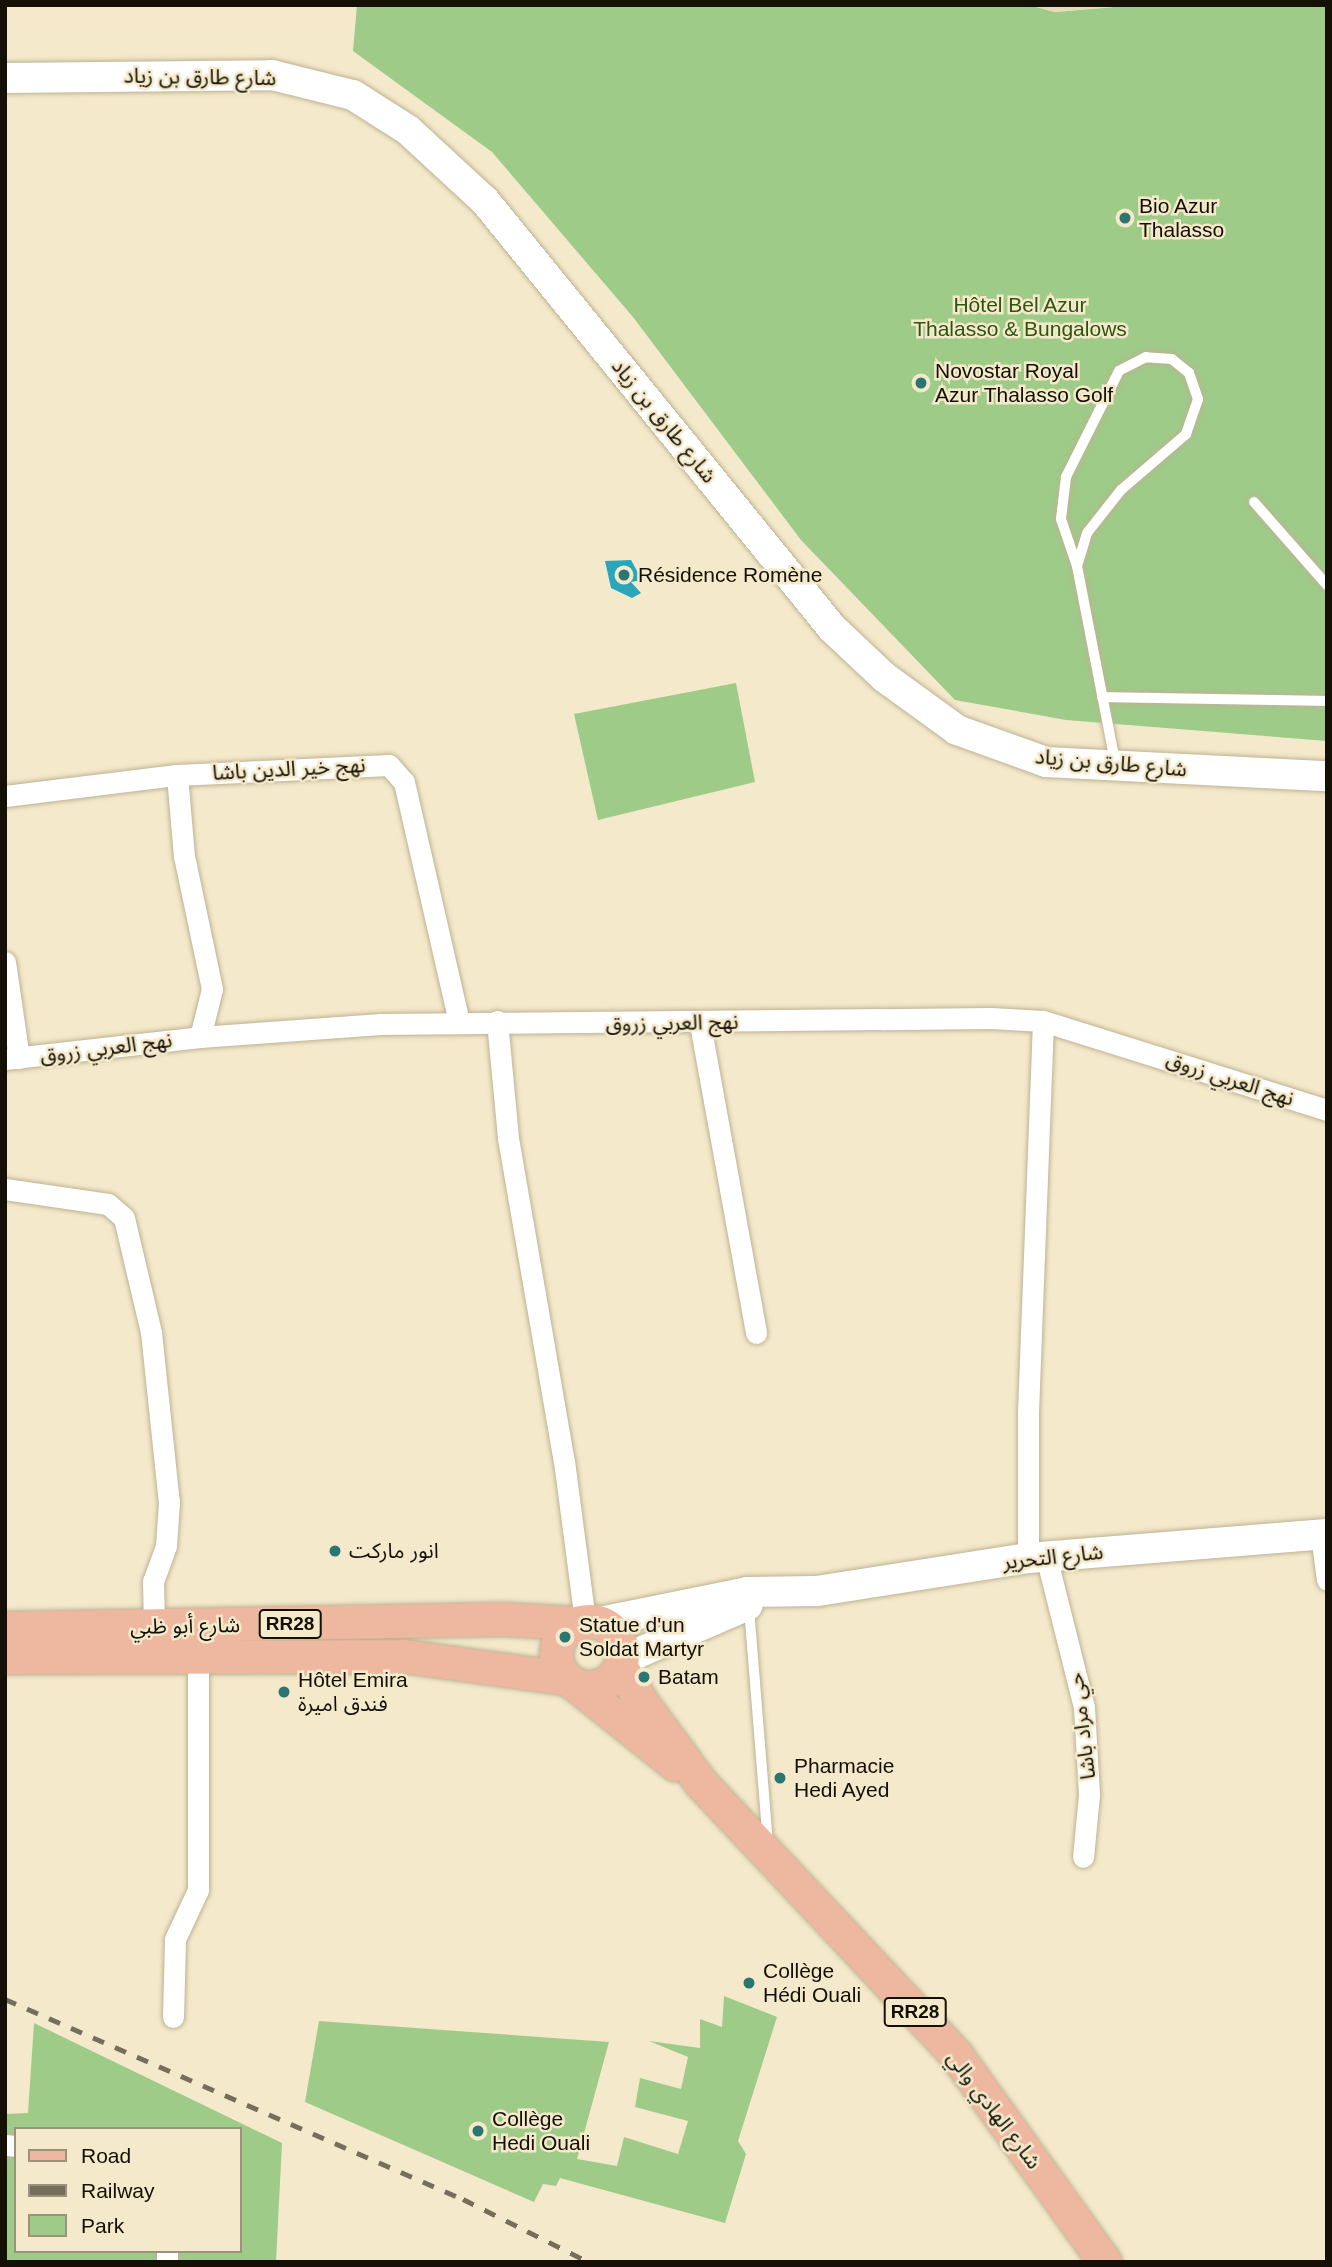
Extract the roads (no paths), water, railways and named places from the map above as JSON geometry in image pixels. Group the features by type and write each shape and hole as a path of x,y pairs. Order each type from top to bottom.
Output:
{"main road":[{"name":"شارع أبو ظبي","path":"5,1657 54,1642 154,1626 505,1619 586,1622"},
{"name":"RR28","path":"570,1681 602,1685 621,1663 618,1637 586,1622"},
{"path":"570,1681 555,1655 564,1631 586,1622"},
{"name":"شارع أبو ظبي","path":"5,1628 54,1642 198,1656 404,1656 570,1681"},
{"name":"شارع الهادي والي","path":"621,1663 642,1703 701,1783 956,2055 1105,2262"},
{"name":"شارع الهادي والي","path":"570,1681 701,1783"}],"street":[{"name":"شارع طارق بن زياد","path":"5,78 272,75 330,88 377,108 452,167 485,201 832,628 884,677 957,730 1046,762 1327,776"},
{"name":"نهج خير الدين باشا","path":"5,796 177,775 383,764 395,768 404,782 459,1022"},
{"path":"177,775 184,856 212,989 200,1037"},
{"path":"5,962 12,1059"},
{"name":"نهج العربي زروق","path":"12,1059 200,1037 459,1022 700,1024 992,1018 1043,1021 1327,1110"},
{"path":"497,1021 509,1138 564,1461 586,1622"},
{"name":"حي مراد باشا","path":"1043,1021 1028,1412 1037,1557 1084,1707 1089,1796 1083,1857"},
{"path":"700,1024 756,1333"},
{"path":"5,1189 108,1204 124,1218 151,1332 169,1502 166,1546 153,1581 154,1626"},
{"path":"1324,1534 1327,1580"},
{"name":"شارع التحرير","path":"586,1622 781,1593 863,1585 1037,1557 1324,1534"},
{"name":"شارع التحرير","path":"621,1663 748,1599"},
{"path":"173,2017 175,1939 198,1890 198,1656"}],"lane":[{"path":"1077,566 1087,533 1121,490 1186,434 1198,399 1189,373 1172,359 1146,357 1119,371 1066,477 1061,519 1077,566 1115,766"},
{"path":"1254,502 1327,585"},
{"path":"1102,697 1327,701"},
{"path":"748,1599 769,1854"}],"water":[{"name":"Résidence Romène","path":"631,560 642,580 631,582 641,593 632,598 611,588 605,561"}],"railway":[{"path":"5,1999 463,2199 589,2262"}],"place":[{"name":"Bio Azur Thalasso","path":"1125,218"},
{"name":"Novostar Royal Azur Thalasso Golf","path":"921,383"},
{"name":"Résidence Romène","path":"624,575"},
{"name":"انور ماركت","path":"335,1551"},
{"name":"Statue d'un Soldat Martyr","path":"565,1637"},
{"name":"Batam","path":"644,1677"},
{"name":"Hôtel Emira فندق اميرة","path":"284,1692"},
{"name":"Pharmacie Hedi Ayed","path":"780,1778"},
{"name":"Collège Hédi Ouali","path":"749,1983"},
{"name":"Collège Hedi Ouali","path":"478,2131"}],"park label":[{"name":"Hôtel Bel Azur Thalasso & Bungalows","path":"1020,317"}]}
